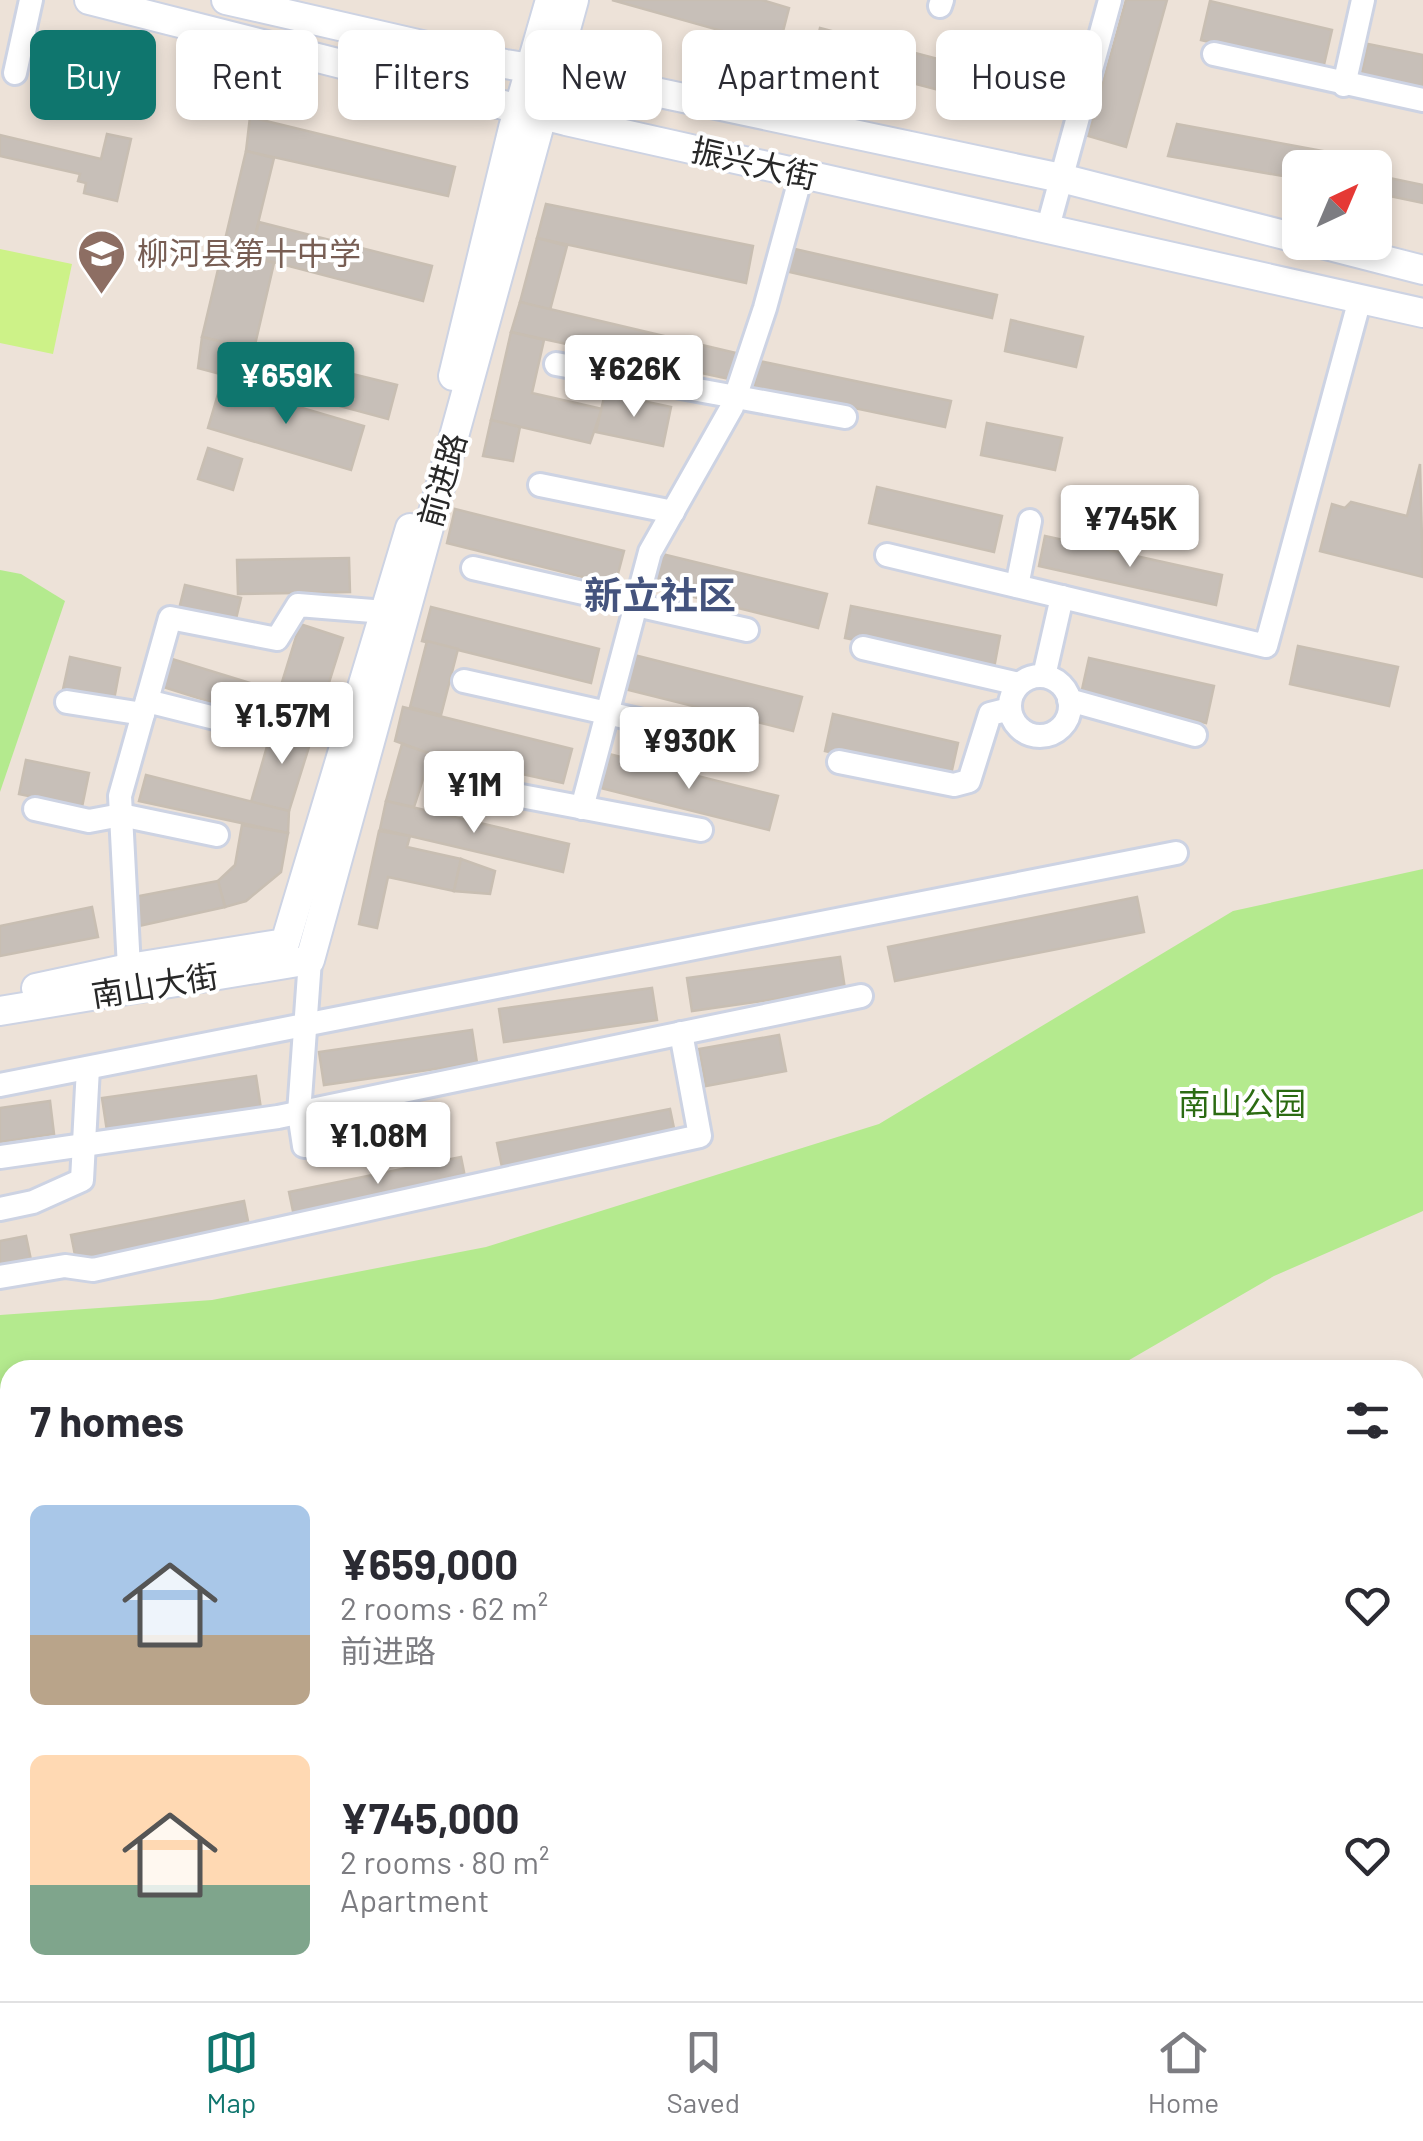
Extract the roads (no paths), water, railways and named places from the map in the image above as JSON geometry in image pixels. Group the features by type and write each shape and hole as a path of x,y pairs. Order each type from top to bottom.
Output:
{"street":[{"path":"15,73 31,0"},
{"name":"振兴大街","path":"89,0 525,109"},
{"name":"振兴大街","path":"226,0 525,66"},
{"name":"前进路","path":"547,30 550,0"},
{"name":"前进路","path":"561,30 574,0"},
{"path":"1048,227 1110,0"},
{"path":"1344,85 1363,0"},
{"path":"1214,54 1423,100"},
{"name":"振兴大街","path":"662,95 1061,178 1282,234"},
{"name":"前进路","path":"285,943 529,120"},
{"name":"前进路","path":"310,960 530,120"},
{"name":"振兴大街","path":"569,120 801,176 1048,227 1423,313"},
{"path":"582,808 650,552 735,397 765,308 801,176"},
{"path":"1384,260 1423,270"},
{"path":"887,555 1266,646 1360,298"},
{"path":"556,364 845,418"},
{"path":"540,485 673,512"},
{"path":"1017,586 1030,521"},
{"path":"473,568 747,630"},
{"path":"1044,676 1062,597"},
{"path":"129,968 120,796 170,618 277,639 298,605 385,612"},
{"path":"863,648 1019,684 1044,676"},
{"path":"1019,684 1010,709 1021,730 1044,735 1064,723 1069,700 1064,689 1044,676"},
{"path":"464,682 724,739"},
{"path":"1069,700 1195,735"},
{"path":"67,702 145,708 255,728"},
{"path":"839,762 954,785 969,780 990,714 1010,709"},
{"path":"442,781 701,830"},
{"path":"35,809 88,821 121,815 217,835"},
{"path":"0,1085 1176,853"},
{"name":"南山大街","path":"0,995 129,968 285,943"},
{"path":"304,1146 299,1113 310,960"},
{"name":"南山大街","path":"0,1011 310,960"},
{"path":"0,1157 299,1113 862,996"},
{"path":"0,1277 65,1266 93,1270 700,1136 681,1034"},
{"path":"0,1208 33,1202 82,1180 88,1068"}],"place":[{"name":"柳河县第十中学","path":"102,296"}],"district":[{"name":"新立社区","path":"660,596"}],"park label":[{"name":"南山公园","path":"1242,1104"}]}
